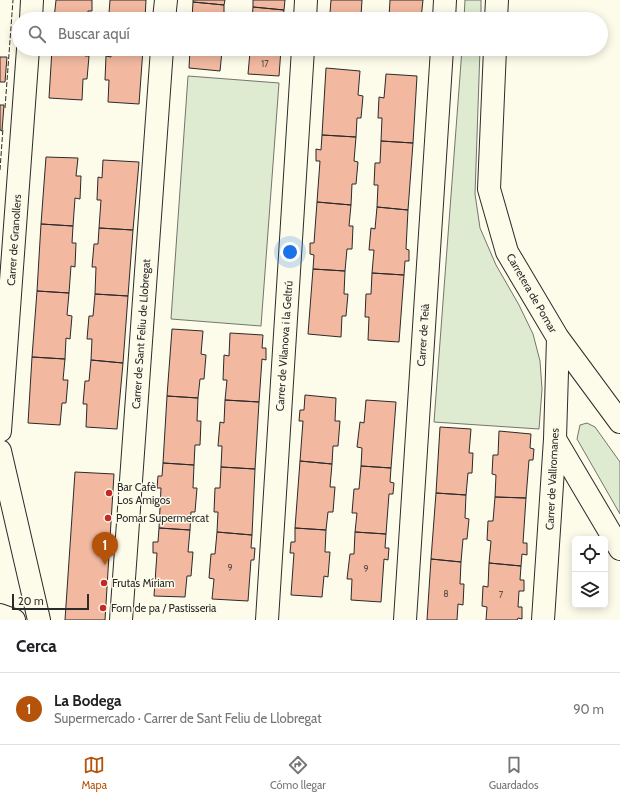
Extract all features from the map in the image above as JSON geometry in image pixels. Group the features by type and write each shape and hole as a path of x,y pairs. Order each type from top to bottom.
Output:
{"street":[{"path":"31,12 32,0"},
{"path":"165,12 166,0"},
{"path":"305,12 306,0"},
{"path":"444,12 445,0"},
{"path":"496,12 497,0"},
{"name":"Carrer de Granollers","path":"0,431 27,56"},
{"name":"Carrer de Sant Feliu de Llobregat","path":"121,620 161,56"},
{"name":"Carrer de Vilanova i la Geltrú","path":"267,620 303,56"},
{"name":"Carrer de Teià","path":"405,620 442,56"},
{"name":"Carretera de Pomar","path":"495,56 489,189 507,252 558,338 620,422"},
{"name":"Carrer de Vallromanes","path":"543,620 555,439 558,338"},
{"path":"555,439 620,550"},
{"path":"0,451 2,472 39,620"},
{"path":"0,615 14,620"}],"green space":[{"path":"465,0 481,0 481,12 464,12"},
{"path":"461,56 480,56 475,194 480,228 496,265 519,305 533,334 540,361 542,389 539,429 434,422"},
{"path":"188,76 279,83 261,326 171,319"},
{"path":"587,423 595,427 620,462 620,514 577,439 580,425"}],"building":[{"path":"56,0 92,0 92,11 55,12"},
{"path":"110,0 146,0 145,12 109,12"},
{"path":"193,0 225,0 224,5 193,2"},
{"path":"253,0 285,0 284,10 253,7"},
{"path":"331,0 362,0 361,12 330,12"},
{"path":"390,0 423,0 422,12 389,12"},
{"path":"193,2 224,5 224,12 192,12"},
{"path":"253,7 284,10 284,12 253,12"},
{"path":"52,56 89,56 87,79 83,79 82,100 49,98"},
{"path":"106,56 142,56 139,104 108,102 109,80 105,80"},
{"path":"190,56 222,56 220,71 189,68"},
{"path":"250,56 280,56 279,76 248,74"},
{"path":"0,57 7,57 5,82 0,82"},
{"path":"326,68 360,71 358,95 363,96 361,118 357,118 356,137 322,135"},
{"path":"386,74 417,76 413,143 381,141 382,118 378,118 379,97 384,98"},
{"path":"0,105 4,105 2,131 0,130"},
{"path":"322,135 356,137 354,161 358,162 356,184 352,184 351,205 317,202 320,161 316,161 316,149 321,150"},
{"path":"381,141 413,143 408,210 377,207 378,185 374,185 375,163 380,163"},
{"path":"46,157 78,158 76,176 81,176 80,199 75,198 73,226 41,224"},
{"path":"103,160 139,162 133,230 99,228 101,200 97,200 98,177 102,178"},
{"path":"317,202 351,205 349,226 353,226 352,249 347,249 345,271 313,269 314,255 310,254 310,243 314,243"},
{"path":"377,207 408,210 406,249 409,250 409,261 405,261 404,275 372,273 374,250 369,250 371,228 375,229"},
{"path":"41,224 73,226 72,243 76,243 75,267 71,266 69,293 37,291"},
{"path":"99,228 133,230 128,296 95,294 96,267 92,267 94,244 98,244"},
{"path":"313,269 345,271 344,294 348,294 346,316 342,316 341,337 308,334"},
{"path":"372,273 404,275 399,342 368,340 369,317 365,317 366,294 371,294"},
{"path":"37,291 69,293 67,315 72,316 70,339 66,338 65,359 32,357"},
{"path":"95,294 128,296 123,363 91,360 92,339 87,339 89,316 93,316"},
{"path":"172,329 203,331 201,354 206,355 204,379 200,379 198,398 167,396"},
{"path":"230,333 263,335 262,348 266,348 266,360 262,359 259,402 225,400 227,380 223,380 224,355 229,356"},
{"path":"32,357 65,359 63,380 68,380 66,403 62,403 60,425 28,423"},
{"path":"91,360 123,363 117,429 86,427 87,404 83,404 85,381 89,381"},
{"path":"305,395 336,398 335,421 340,421 338,446 333,446 332,464 300,461 303,421 299,421 300,410 304,410"},
{"path":"167,396 198,398 197,421 201,421 200,445 195,445 194,465 163,463"},
{"path":"225,400 259,402 255,469 221,467 222,446 218,446 220,422 224,423"},
{"path":"366,400 396,402 391,468 361,466 362,448 357,447 360,422 364,423"},
{"path":"440,427 471,429 469,453 473,453 472,473 468,473 466,495 436,493"},
{"path":"499,431 531,434 530,448 534,449 533,460 529,460 526,498 495,497 496,475 492,474 493,455 498,455"},
{"path":"300,461 332,464 330,487 335,487 333,512 328,512 326,530 295,528"},
{"path":"163,463 194,465 193,488 197,488 195,512 191,512 190,530 159,528 161,488 157,488 158,476 162,476"},
{"path":"361,466 391,468 390,482 394,483 393,494 389,494 386,534 355,532 357,513 352,513 354,489 359,489"},
{"path":"221,467 255,469 252,535 217,532 218,512 214,512 215,488 220,488"},
{"path":"75,472 114,474 105,620 65,620"},
{"path":"436,493 466,495 465,518 469,519 467,539 463,539 461,562 431,559"},
{"path":"495,497 526,498 523,543 527,543 527,555 522,554 521,566 489,563 491,541 487,540 488,521 493,521"},
{"path":"159,528 190,530 188,552 193,552 191,576 187,576 185,597 154,596 157,553 153,553 153,542 158,542"},
{"path":"295,528 326,530 325,552 330,552 328,577 324,576 322,597 291,595 294,553 290,553 291,542 295,542"},
{"path":"217,532 252,535 251,548 255,548 254,560 251,560 248,601 212,599 214,579 209,578 211,554 215,554"},
{"path":"355,532 386,534 385,548 389,548 388,560 384,559 381,602 351,600 352,579 347,579 350,554 354,554"},
{"path":"431,559 461,562 460,584 464,584 463,605 458,604 457,620 427,620"},
{"path":"489,563 521,566 520,580 524,580 524,591 519,591 518,607 522,607 522,619 486,620 487,607 482,606 483,586 488,587"}],"fence":[{"path":"12,12 13,0"},
{"path":"5,108 12,14"},
{"path":"0,170 3,128"}],"place":[{"name":"Bar Cafè Los Amigos","path":"109,493"},
{"name":"Pomar Supermercat","path":"108,518"},
{"name":"La Bodega","path":"105,565"},
{"name":"Frutas Míriam","path":"104,583"},
{"name":"Forn de pa / Pastisseria","path":"103,608"}]}
